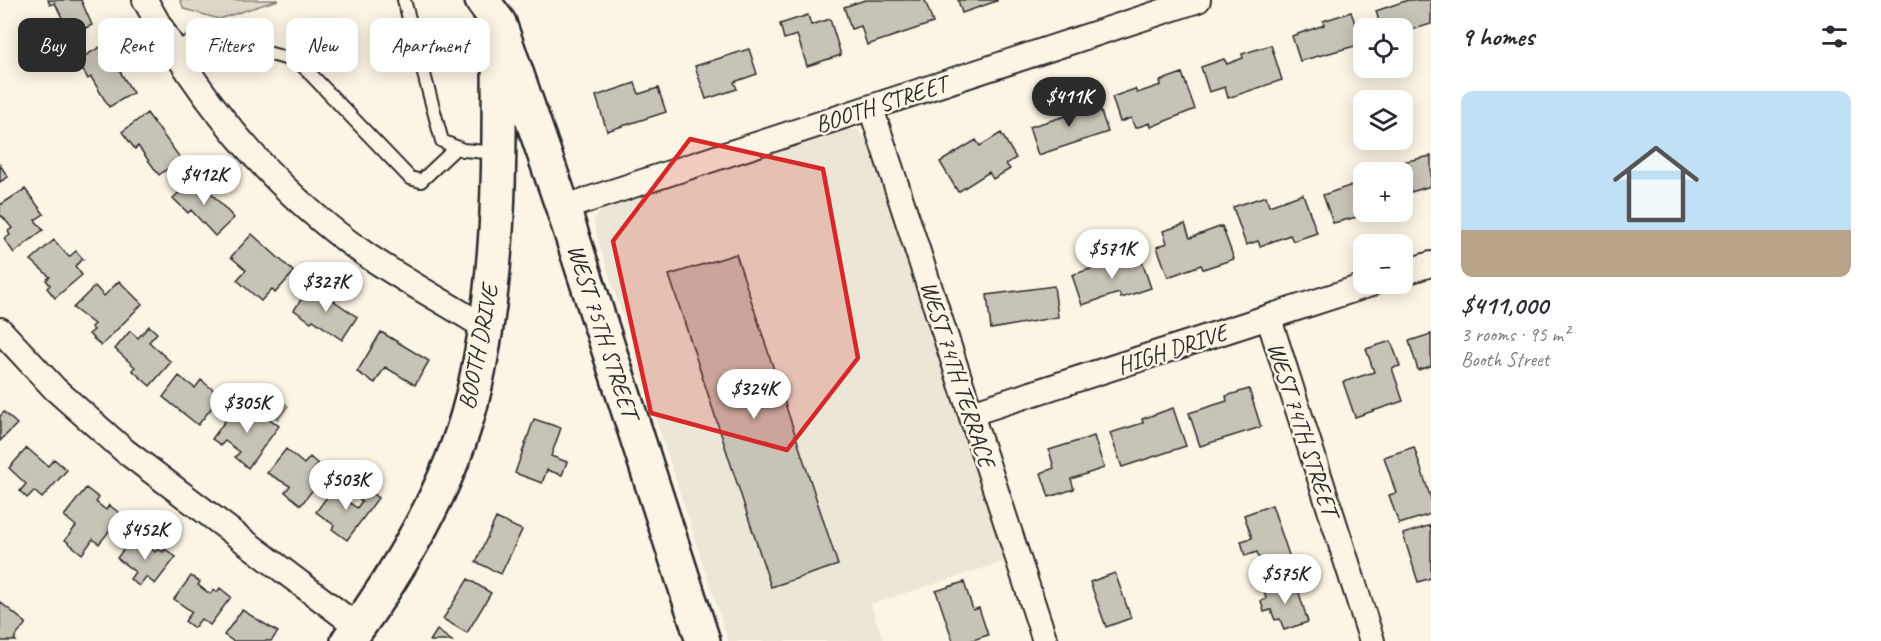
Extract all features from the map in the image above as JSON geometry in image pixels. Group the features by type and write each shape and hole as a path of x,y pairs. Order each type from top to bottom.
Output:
{"main road":[{"name":"BOOTH DRIVE","path":"353,634 406,554 446,470 471,404 486,328 498,225 500,153 494,8"},
{"name":"WEST 75TH STREET","path":"494,8 563,208 703,641"}],"street":[{"path":"145,0 155,18"},
{"name":"BOOTH STREET","path":"563,208 1198,0"},
{"path":"174,50 208,100 249,150 307,208 365,254 486,328"},
{"name":"WEST 74TH TERRACE","path":"871,108 1045,641"},
{"path":"1413,270 1431,264"},
{"name":"HIGH DRIVE","path":"972,413 1353,290"},
{"name":"WEST 74TH STREET","path":"1269,319 1372,641"},
{"path":"0,330 55,388 125,451 353,634"}],"lane":[{"path":"404,0 442,141 463,150 500,153"},
{"path":"174,49 205,35 299,62 410,178 422,181 457,147"}],"highlighted area":[{"path":"690,139 823,169 858,358 787,450 651,413 613,241"}],"shaded area":[{"path":"180,0 278,0 222,18 184,9"},
{"path":"857,129 868,142 1006,561 871,604 883,641 728,641 597,237 594,220 604,207 841,130"},
{"path":"262,385 288,406 278,419 252,399"}],"building":[{"path":"48,0 81,0 92,25 86,28 86,18 62,18 55,3 50,5"},
{"path":"865,0 925,0 933,23 867,45 861,26 851,29 844,7"},
{"path":"958,0 997,0 997,1 962,13"},
{"path":"1408,0 1431,0 1431,24 1413,30 1413,18 1378,18 1376,11"},
{"path":"1351,12 1353,46 1300,61 1292,36 1324,25 1323,21"},
{"path":"808,15 811,25 830,19 841,55 807,66 797,35 784,39 780,24"},
{"path":"1271,45 1282,80 1228,98 1225,87 1209,92 1201,67 1224,59 1227,64 1243,58 1242,54"},
{"path":"98,48 98,72 120,72 133,93 109,107 91,77 88,79 84,72 86,72 86,55"},
{"path":"749,49 757,74 734,82 737,89 706,99 695,66"},
{"path":"1182,73 1195,109 1151,127 1150,123 1135,128 1131,118 1120,122 1112,97 1135,89 1137,93 1161,85 1160,81"},
{"path":"635,83 639,94 658,88 666,112 607,131 596,96"},
{"path":"1097,100 1108,132 1038,155 1029,127 1069,115 1068,109"},
{"path":"147,113 181,159 159,175 138,146 135,149 122,132"},
{"path":"1001,133 1016,158 1006,164 1010,169 993,179 989,172 958,192 940,162 976,140 980,146"},
{"path":"1431,156 1431,186 1413,191 1413,162 1402,162"},
{"path":"0,165 8,177 0,182"},
{"path":"196,177 234,218 215,236 191,210 188,213 173,198"},
{"path":"1353,185 1353,218 1333,223 1323,195"},
{"path":"25,189 44,214 35,220 43,230 14,253 4,239 10,235 8,231 12,228 2,216 0,217 0,205"},
{"path":"1303,194 1317,233 1293,241 1290,235 1260,246 1258,241 1246,245 1233,207 1266,196 1269,206"},
{"path":"1185,224 1190,238 1222,226 1234,259 1203,269 1201,265 1168,277 1157,247 1167,243 1163,231"},
{"path":"252,234 294,272 275,293 272,289 261,301 237,280 246,270 231,257"},
{"path":"54,240 69,257 76,251 83,259 75,266 82,275 55,298 47,288 50,285 46,280 50,277 31,260"},
{"path":"1139,253 1151,288 1121,298 1119,293 1082,305 1072,275"},
{"path":"736,254 838,565 771,587 669,275"},
{"path":"119,281 142,304 101,346 89,334 94,330 91,327 94,324 73,308 95,286 104,296"},
{"path":"311,285 357,317 342,340 294,310"},
{"path":"1054,286 1058,317 991,329 987,295"},
{"path":"149,326 157,333 149,342 171,362 150,386 132,370 135,367 115,349 130,331 138,338"},
{"path":"381,332 429,361 415,385 385,367 375,383 357,372"},
{"path":"1431,334 1431,366 1418,370 1409,341"},
{"path":"1391,341 1400,366 1392,368 1403,401 1355,417 1343,382 1374,372 1366,349"},
{"path":"179,376 195,388 201,380 221,396 198,425 163,397"},
{"path":"1249,389 1261,427 1200,446 1189,413 1227,401 1226,396"},
{"path":"251,405 279,426 248,468 235,457 240,452 225,441 221,445 212,439 233,410 242,417"},
{"path":"1173,408 1186,446 1122,467 1110,433 1143,423 1142,419"},
{"path":"4,412 17,424 0,441 0,416"},
{"path":"534,419 561,428 551,456 567,462 562,475 547,470 542,483 515,473"},
{"path":"1094,436 1104,468 1071,479 1074,489 1049,497 1041,473 1054,468 1049,450"},
{"path":"1414,447 1431,499 1431,514 1399,524 1389,495 1396,493 1384,457"},
{"path":"27,448 48,466 54,459 67,470 42,498 34,491 27,498 20,491 26,484 9,468"},
{"path":"286,449 304,464 310,457 318,464 313,471 322,478 301,505 285,492 290,486 267,473"},
{"path":"362,485 378,498 347,540 332,529 334,525 316,512 332,490 357,508 362,501 355,495"},
{"path":"86,488 99,498 96,502 106,510 109,505 122,515 99,544 93,539 82,554 65,540 76,526 64,516"},
{"path":"1272,505 1293,567 1265,576 1257,552 1245,556 1241,541 1252,538 1244,515"},
{"path":"496,518 522,530 501,574 476,562"},
{"path":"1431,525 1431,578 1418,582 1403,534"},
{"path":"135,534 155,552 158,549 163,552 165,549 176,557 155,584 146,577 139,586 130,579 135,572 117,558"},
{"path":"1115,573 1131,618 1106,627 1090,582"},
{"path":"191,576 200,582 198,585 210,594 213,590 217,592 220,588 231,597 210,625 201,619 194,628 185,621 192,612 174,599"},
{"path":"468,579 491,593 467,633 443,619"},
{"path":"1295,580 1308,622 1284,630 1280,619 1275,620 1271,610 1264,612 1261,601 1266,599 1264,590"},
{"path":"964,582 973,610 979,608 988,635 970,641 953,641 936,591"},
{"path":"0,602 26,623 14,639 16,641 0,641"},
{"path":"242,610 278,632 271,641 233,641 224,635"},
{"path":"437,630 452,641 430,641"}]}
